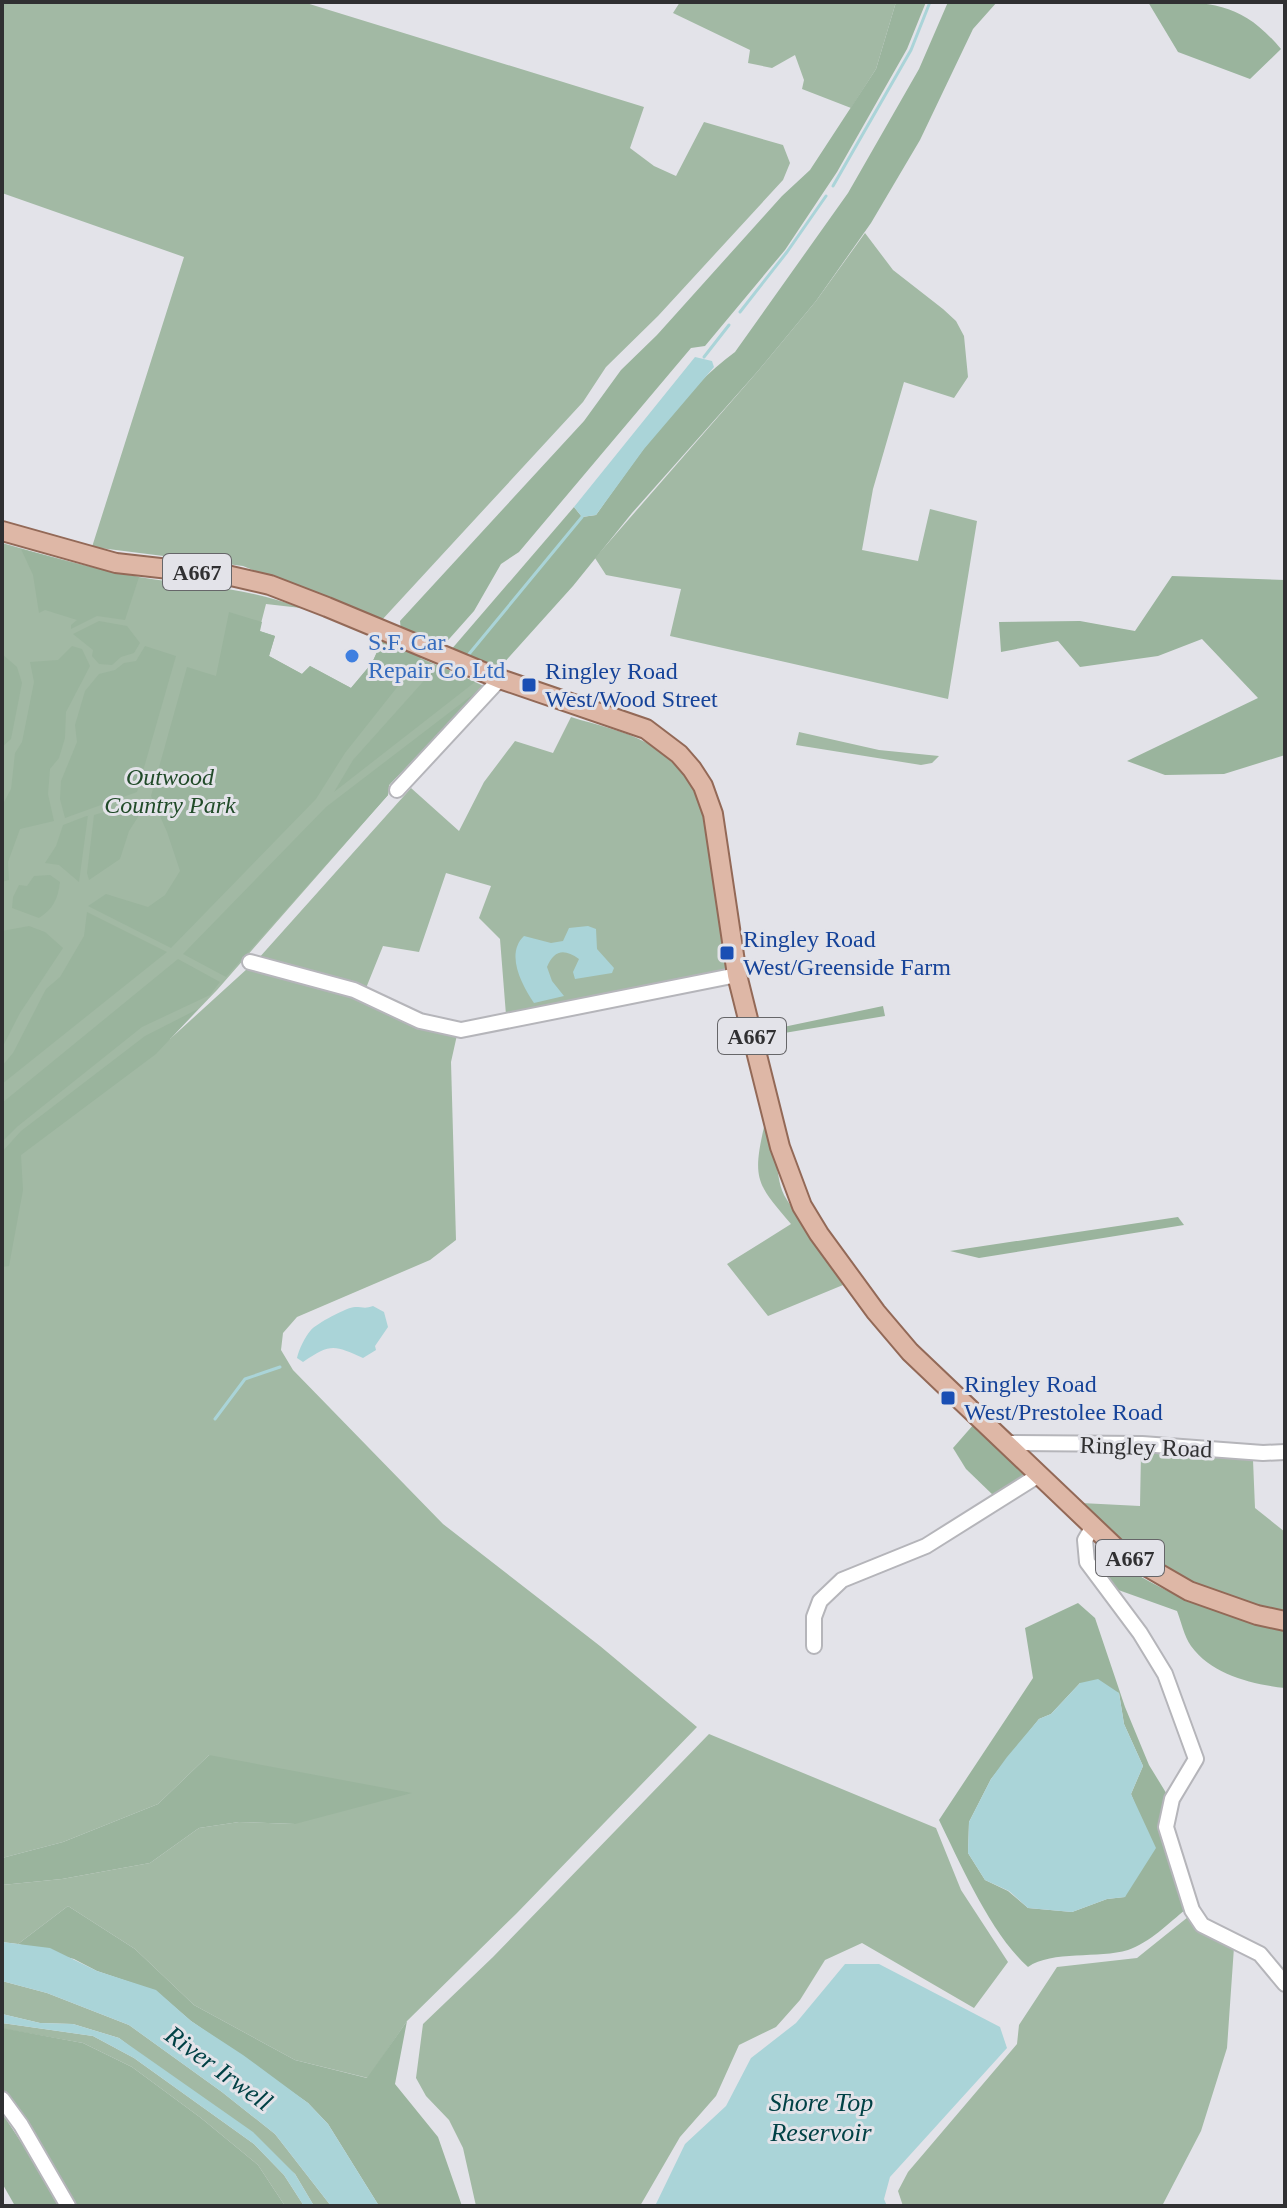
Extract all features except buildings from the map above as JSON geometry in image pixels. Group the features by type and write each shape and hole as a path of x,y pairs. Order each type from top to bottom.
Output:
{"main road":[{"name":"A667","path":"2,531 116,563 231,576 270,585 500,679 646,729 671,747 703,786 713,814 737,975 780,1147 802,1206 819,1234 876,1312 910,1352 1118,1550 1189,1591 1257,1615 1285,1621"}],"street":[{"path":"397,790 500,679"},
{"path":"250,962 354,990 420,1021 461,1030 737,975"},
{"name":"Ringley Road","path":"1006,1443 1142,1444 1285,1452"},
{"path":"814,1646 814,1617 820,1601 842,1580 926,1546 1039,1475"},
{"path":"1092,1528 1085,1540 1087,1562 1140,1633 1165,1674 1196,1759 1172,1799 1166,1827 1192,1910 1202,1925 1260,1954 1285,1984"},
{"path":"2,2099 21,2125 68,2206"}],"green space":[{"path":"2,2 303,2 644,107 630,148 654,166 676,176 704,122 783,145 790,163 783,180 658,316 606,367 583,402 381,621 243,566 92,547 184,257 2,193"},
{"path":"680,2 896,2 876,69 851,108 802,89 804,80 795,55 772,68 748,63 750,50 673,13"},
{"path":"896,2 926,2 907,49 837,172 785,250 705,346 691,348 519,552 501,564 474,611 442,647 401,631 400,621 584,421 621,370 657,335 782,196 810,170 876,69"},
{"path":"948,2 997,2 973,29 920,140 871,223 816,301 502,665 493,668 450,651 574,507 582,517 596,515 678,406 735,352 848,193 919,69"},
{"path":"1148,2 1189,2 1222,7 1252,21 1281,49 1250,79 1178,52"},
{"path":"865,233 893,270 956,321 964,336 968,377 954,398 904,382 873,489 862,550 918,561 930,509 977,521 948,699 670,636 681,589 606,575 595,558 758,371 816,301"},
{"name":"Outwood Country Park","path":"2,543 104,570 240,591 301,608 266,604 259,631 275,636 269,656 302,674 310,666 351,688 372,663 382,641 484,686 389,785 388,795 217,990 170,1039 258,959 411,788 459,831 484,782 515,741 553,753 571,717 638,738 669,760 688,780 697,797 711,845 729,973 506,1015 500,939 479,918 491,886 446,873 419,952 383,946 362,998 422,1028 457,1035 451,1062 456,1240 430,1260 297,1317 283,1333 281,1350 293,1370 443,1524 600,1646 697,1727 517,1913 407,2021 368,2078 295,2060 194,2005 135,1949 68,1906 18,1944 2,1942 2,1885 62,1879 150,1863 199,1828 239,1822 295,1824 209,1755 158,1804 63,1842 2,1858"},
{"path":"21,549 139,577 125,620 97,616 71,629 77,620 45,610 39,613 33,575"},
{"path":"1172,576 1285,580 1285,755 1224,774 1165,775 1127,761 1258,698 1202,639 1158,656 1080,667 1058,641 1001,652 999,622 1080,621 1135,631"},
{"name":"Outwood Country Park","path":"229,612 262,622 260,631 275,636 269,656 302,674 310,666 351,688 372,663 382,641 421,657 345,753 316,799 171,948 88,906 106,894 148,907 165,895 180,871 151,796 187,667 216,676"},
{"path":"99,621 127,626 140,643 134,653 121,657 112,665 99,664 92,656 93,650 73,634"},
{"path":"72,646 82,649 90,666 66,712 65,738 59,758 50,769 48,794 54,821 20,829 8,862 9,880 2,882 2,806 11,789 15,753 22,742 34,682 30,662 58,660"},
{"path":"145,646 176,656 137,792 65,818 60,799 61,781 77,742 75,725 85,691 99,674 136,661"},
{"path":"2,654 17,667 22,683 11,739 2,747"},
{"path":"438,665 475,682 334,792 353,760"},
{"path":"484,686 389,785 388,795 226,977 183,954 326,807"},
{"path":"799,732 879,750 939,756 932,763 921,765 796,745"},
{"path":"137,805 138,817 129,831 120,859 89,880 87,873 94,815"},
{"path":"88,815 79,882 59,865 45,863 56,846 63,825"},
{"path":"50,875 60,882 54,903 44,915 39,918 12,908 19,885 27,886 34,876"},
{"path":"87,912 167,952 2,1084 2,1066 13,1053 46,989 60,977 84,936"},
{"path":"29,926 45,932 63,948 20,1013 2,1048 2,931"},
{"path":"178,959 220,982 210,995 142,1027 2,1142 2,1103"},
{"path":"883,1006 885,1016 761,1037 760,1032"},
{"path":"198,1009 156,1054 21,1155 23,1190 9,1266 2,1267 2,1152 21,1131 145,1036"},
{"path":"764,1127 784,1195 843,1285 768,1316 727,1264 791,1224 764,1190 760,1180 758,1159"},
{"path":"1178,1217 1184,1225 979,1258 950,1251"},
{"path":"974,1424 1029,1475 994,1496 966,1469 953,1448"},
{"path":"1141,1453 1253,1460 1255,1508 1285,1532 1285,1614 1226,1596 1174,1574 1126,1544 1081,1503 1140,1506"},
{"path":"1116,1560 1175,1594 1219,1611 1285,1630 1285,1688 1246,1681 1210,1664 1189,1642 1177,1611 1110,1587 1095,1568"},
{"path":"1078,1603 1095,1618 1125,1707 1149,1765 1168,1796 1186,1909 1151,1938 1128,1950 1050,1958 1028,1967 989,1918 939,1820 1033,1678 1025,1628","holes":["1080,1683 1119,1693 1124,1724 1143,1766 1131,1794 1140,1817 1125,1897 1107,1899 1072,1912 1028,1908 1008,1891 985,1880 968,1853 969,1822 991,1779 1039,1719 1051,1714"]},
{"path":"709,1734 936,1828 961,1890 1008,1962 974,2008 862,1943 825,1960 800,2000 776,2027 739,2045 716,2096 680,2137 640,2206 476,2206 463,2148 449,2120 426,2096 416,2078 423,2024 493,1957"},
{"path":"209,1755 412,1793 295,1824 239,1822 199,1828 150,1863 62,1879 2,1885 2,1858 63,1842 158,1804"},
{"path":"68,1906 135,1949 194,2005 295,2060 367,2078 407,2021 395,2084 438,2137 462,2206 379,2206 328,2124 308,2103 191,2021 156,1991 97,1971 74,1959 18,1944"},
{"path":"1188,1917 1202,1932 1234,1947 1227,2048 1201,2131 1162,2206 903,2206 898,2191 908,2172 1017,2044 1019,2025 1057,1967 1137,1958"},
{"path":"2,1981 47,1993 129,2025 275,2134 331,2206 314,2206 295,2174 119,2038 73,2024 40,2023 2,2014"},
{"path":"2,2023 93,2036 134,2058 254,2144 284,2175 304,2206 285,2206 258,2165 132,2067 83,2043 4,2029"},
{"path":"2,2028 83,2043 132,2067 258,2165 285,2206 76,2206 40,2144 2,2091"},
{"path":"2,2113 58,2206 15,2206 2,2183"}],"water":[{"path":"695,357 712,361 714,367 644,449 596,515 582,517 574,507"},
{"path":"588,926 596,929 597,949 614,968 612,973 575,979 573,972 579,959 560,952 547,967 552,981 564,996 534,1003 517,970 518,943 524,936 551,943 563,941 569,928"},
{"path":"373,1306 384,1312 388,1327 375,1346 376,1350 363,1358 333,1348 303,1362 297,1358 307,1336 319,1324 351,1308"},
{"path":"1098,1679 1119,1693 1124,1724 1143,1766 1131,1794 1156,1848 1125,1897 1107,1899 1072,1912 1028,1908 1009,1891 985,1880 968,1853 969,1822 991,1779 1039,1719 1051,1714 1080,1683"},
{"name":"River Irwell","path":"2,1942 50,1948 97,1971 156,1990 191,2021 308,2103 328,2124 379,2206 331,2206 275,2134 129,2025 47,1993 2,1981"},
{"name":"Shore Top Reservoir","path":"845,1964 879,1964 1000,2027 1007,2048 890,2177 884,2199 887,2206 655,2206 685,2144 726,2106 751,2058 796,2023"},
{"path":"2,2014 40,2023 73,2024 119,2038 253,2132 295,2174 314,2206 304,2206 284,2175 254,2144 134,2058 93,2036 2,2023"}],"waterway":[{"path":"833,186 911,50 930,2"},
{"path":"740,312 826,196"},
{"path":"704,357 729,325"},
{"path":"469,654 582,517"},
{"path":"215,1419 245,1379 280,1367"}],"place":[{"name":"S.F. Car Repair Co Ltd","path":"352,656"},
{"name":"Ringley Road West/Wood Street","path":"529,685"},
{"name":"Ringley Road West/Greenside Farm","path":"727,953"},
{"name":"Ringley Road West/Prestolee Road","path":"948,1398"}]}
